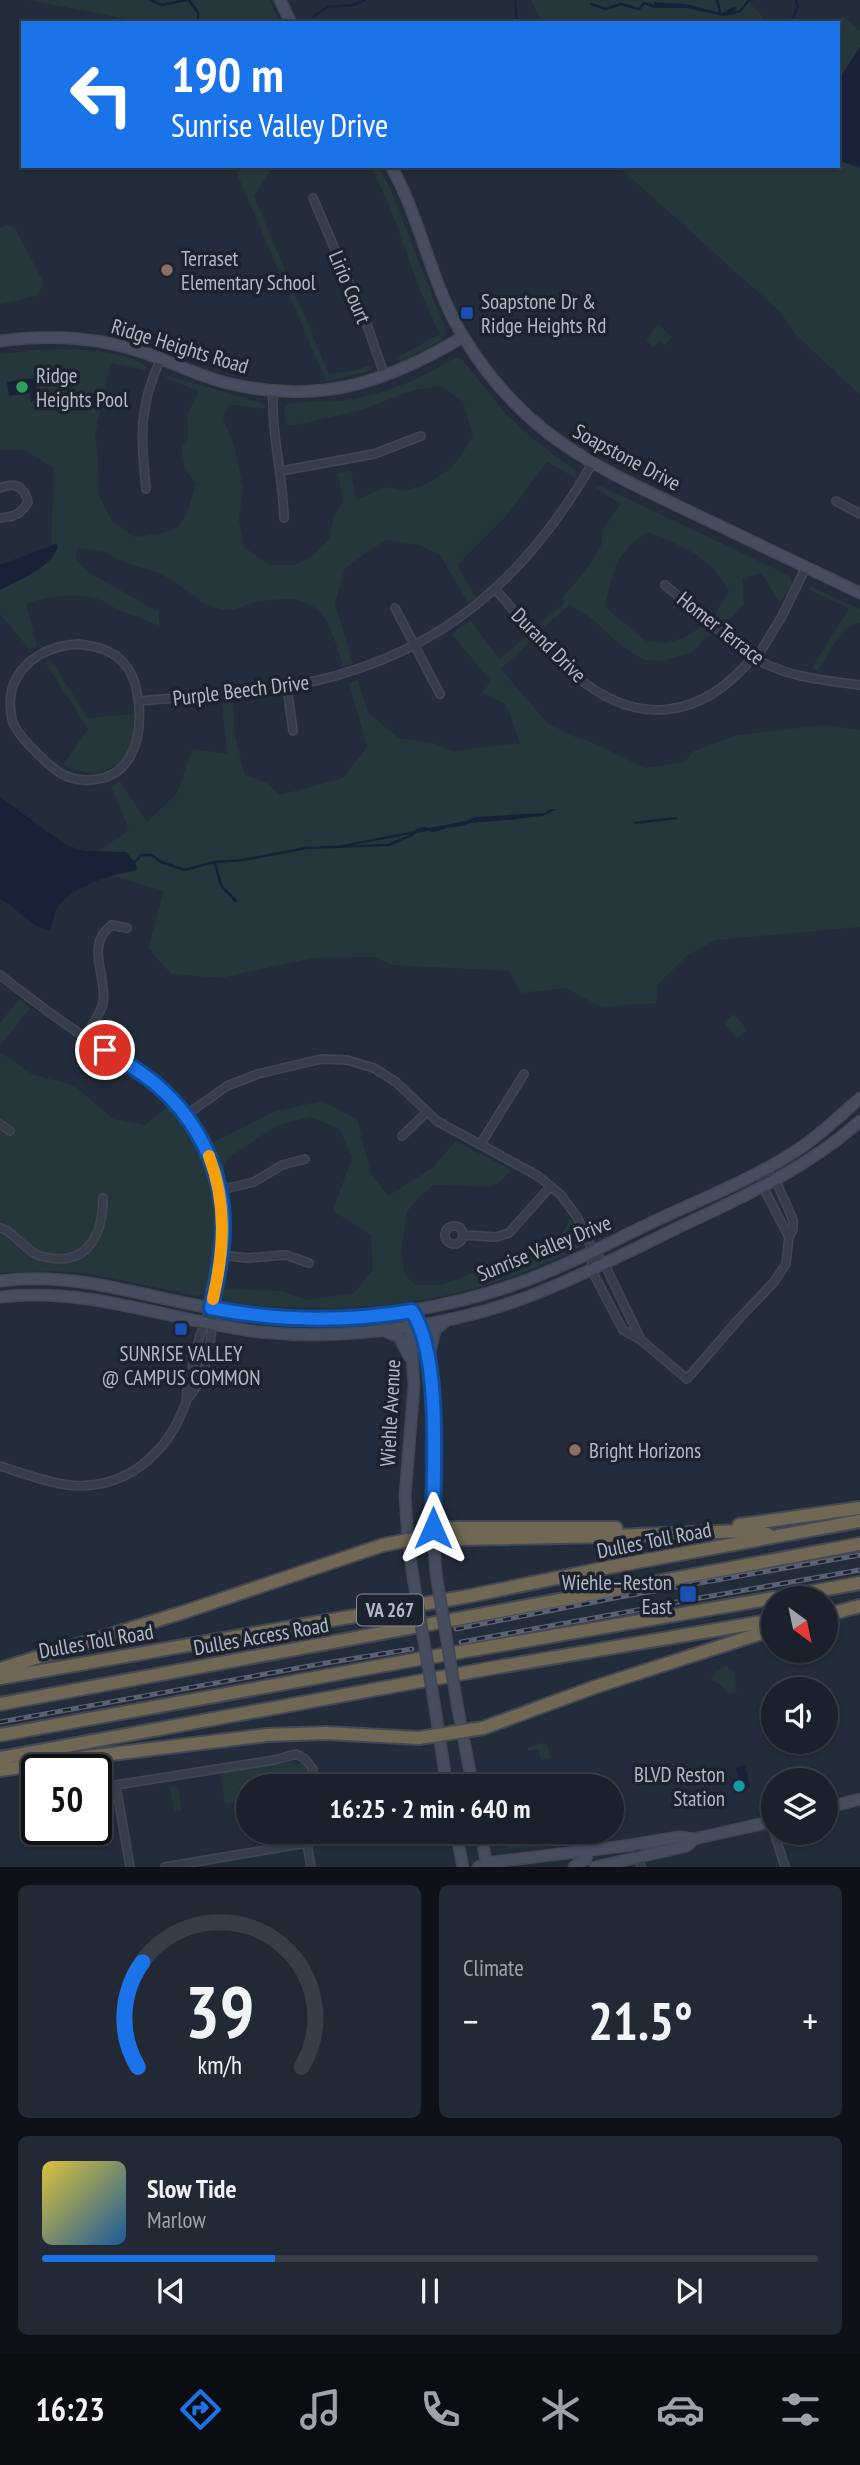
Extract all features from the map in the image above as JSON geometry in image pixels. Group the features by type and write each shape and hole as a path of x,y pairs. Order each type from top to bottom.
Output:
{"highway":[{"path":"0,1669 184,1612 383,1545 433,1533 680,1528 776,1521 860,1508"},
{"name":"Dulles Toll Road","path":"0,1678 469,1596 860,1521"},
{"path":"433,1533 613,1536 743,1531 780,1536"},
{"name":"Dulles Access Road","path":"0,1704 860,1544"},
{"path":"838,1587 860,1583"},
{"path":"0,1735 761,1600"},
{"path":"838,1610 860,1605"},
{"path":"0,1758 464,1673 761,1622"},
{"path":"0,1770 267,1735 326,1733 419,1738 483,1728 607,1683 761,1633"}],"main road":[{"path":"280,0 290,21"},
{"name":"Soapstone Drive","path":"392,168 408,200 447,304 463,337 489,374 530,418 592,464 860,593"},
{"name":"Ridge Heights Road","path":"0,341 82,338 119,345 222,382 274,391 338,389 385,377 427,358 463,337"},
{"name":"Sunrise Valley Drive","path":"0,1281 53,1278 78,1280 247,1314 310,1318 412,1311 498,1290 560,1267 762,1170 808,1142 860,1098"},
{"name":"Sunrise Valley Drive","path":"0,1297 27,1294 71,1295 207,1324 261,1332 299,1334 381,1330 451,1318 535,1295 776,1181 816,1156 860,1121"},
{"name":"Wiehle Avenue","path":"412,1311 421,1324 429,1360 433,1410 433,1533 436,1573 471,1774"},
{"name":"Wiehle Avenue","path":"412,1311 408,1326 414,1370 405,1496 408,1540 445,1774"},
{"path":"429,1360 435,1330 451,1318"},
{"path":"381,1330 391,1332 400,1339 414,1370"},
{"path":"838,1805 860,1799"},
{"path":"482,1844 484,1865 679,1837 694,1839 761,1828"},
{"path":"595,1867 640,1861 687,1846 694,1839"},
{"path":"458,1844 463,1867"},
{"path":"574,1867 586,1859 588,1851"}],"street":[{"name":"Lirio Court","path":"313,198 366,322 385,377"},
{"path":"146,489 142,418 149,386 160,358"},
{"path":"274,391 272,423 281,471 284,518"},
{"path":"281,471 374,454 421,436"},
{"name":"Purple Beech Drive","path":"138,701 286,687 366,667 414,645 461,617 514,572 549,531 592,464"},
{"path":"0,488 9,484 16,485 25,492 28,502 19,514 0,518"},
{"path":"836,501 860,514"},
{"name":"Durand Drive","path":"495,589 575,676 606,697 633,707 660,711 703,701 729,683 754,658 782,615 806,567"},
{"name":"Homer Terrace","path":"665,584 754,658 775,668 811,679 860,685"},
{"path":"395,608 440,694"},
{"path":"78,644 103,649 120,659 132,676 138,701 140,731 134,752 121,768 112,774 85,780 65,776 49,765 19,734 9,706 11,686 26,661 54,647 78,644"},
{"path":"286,687 293,731"},
{"path":"85,1037 102,1003 103,985 97,955 104,934 112,925 127,928"},
{"path":"0,975 37,1004 158,1086 186,1115 208,1154 220,1190 223,1228 199,1383 152,1459 122,1476 91,1485 65,1485 0,1466"},
{"path":"186,1115 212,1095 244,1079 304,1062 334,1058 361,1063 386,1074 427,1112 453,1131 538,1176 551,1186 570,1206 593,1251 604,1263 641,1340"},
{"path":"480,1145 524,1074"},
{"path":"402,1136 427,1112"},
{"path":"0,1124 10,1131"},
{"path":"220,1190 254,1182 282,1165 305,1159"},
{"path":"593,1251 591,1269 618,1324 687,1380 781,1273 788,1255 793,1220 776,1181 762,1170"},
{"path":"762,1170 763,1187 789,1237"},
{"path":"463,1235 496,1237 509,1233 551,1186"},
{"path":"0,1228 37,1256 62,1260 80,1254 93,1242 100,1230 103,1198"},
{"path":"220,1255 247,1258 286,1255 309,1263"},
{"path":"130,1867 116,1785 274,1760 296,1754 305,1759 313,1769 311,1774"},
{"path":"165,1867 301,1844"},
{"path":"307,1844 311,1867"},
{"path":"636,1844 640,1861"},
{"path":"778,1845 785,1867"}],"shaded area":[{"path":"28,0 269,0 279,21 138,21"},
{"path":"531,0 747,0 766,21 541,21"},
{"path":"843,16 860,31 860,47 840,78 840,21"},
{"path":"840,161 860,168 860,395 797,336 780,312 620,168 840,168"},
{"path":"237,168 272,168 254,196 329,374 375,364 371,371 326,381 238,176"},
{"path":"371,168 379,168 390,188 446,331 442,340 402,361 394,359 440,334 421,293 381,187"},
{"path":"6,225 15,228 44,283 38,295 0,304 0,228"},
{"path":"658,324 672,337 665,345 660,341 653,347 646,340"},
{"path":"38,350 109,353 146,366 147,371 111,363 95,434 99,496 112,521 135,537 163,533 179,525 196,484 185,469 181,447 188,437 187,415 199,391 165,378 169,376 265,404 266,409 229,404 223,418 234,445 243,488 239,520 244,547 269,565 294,565 311,557 329,540 334,515 343,502 338,473 351,471 357,500 385,487 404,491 426,484 452,468 473,437 463,401 440,386 414,390 361,410 296,425 286,425 284,408 288,404 337,401 368,395 398,386 427,374 454,358 461,358 507,415 537,442 575,470 577,479 547,462 506,516 457,565 476,597 468,603 440,555 419,545 385,540 345,568 335,603 353,664 343,666 332,632 318,610 308,603 278,599 232,610 220,609 200,602 162,574 123,562 103,551 77,548 76,560 88,572 159,612 159,626 94,598 44,598 26,604 37,646 30,650 0,614 0,590 44,565 54,556 56,544 51,545 54,468 24,450 0,450 0,354"},
{"path":"599,485 788,575 790,589 780,603 761,573 742,578 744,604 724,626 714,616 729,590 713,568 672,542 647,532 621,556 613,573 605,607 646,641 665,643 681,639 703,626 711,634 692,652 662,661 644,660 570,605 543,628 540,624 565,602 561,599 586,570 601,546 603,529 621,504 594,488"},
{"path":"812,587 860,609 860,623 844,629 818,670 811,669 849,609 808,589"},
{"path":"471,621 499,659 527,636 531,641 501,669 547,723 645,768 685,762 694,751 738,735 824,725 860,730 860,927 716,940 688,955 658,984 656,1003 601,1007 566,988 520,993 510,971 392,965 374,957 312,958 221,978 171,974 148,948 164,891 113,876 137,870 108,853 97,852 129,830 111,786 120,781 147,822 177,793 192,749 227,754 222,703 233,702 235,737 245,775 267,783 280,795 343,778 367,747 349,683 358,680 368,713 399,738 433,743 453,751 520,743 506,704 482,693 491,681 451,634"},
{"path":"50,659 88,718 135,714 135,730 131,744 116,765 93,773 63,765 88,729 45,662"},
{"path":"19,999 30,1008 0,1046 0,1023"},
{"path":"734,1014 747,1030 737,1038 724,1023"},
{"path":"0,1052 32,1074 75,1086 113,1119 145,1125 170,1105 195,1139 210,1176 214,1196 216,1237 211,1277 204,1294 197,1296 91,1274 55,1271 0,1273"},
{"path":"322,1101 357,1119 371,1174 388,1196 432,1168 456,1141 511,1170 491,1187 434,1185 419,1197 407,1212 401,1252 405,1275 415,1285 441,1285 478,1271 502,1272 517,1267 545,1250 565,1229 570,1218 582,1245 533,1269 491,1284 407,1302 320,1308 227,1302 223,1298 223,1289 282,1291 307,1300 354,1293 373,1269 371,1235 333,1211 352,1157 340,1129 311,1117 277,1125 228,1158 223,1170 212,1143 273,1112"},
{"path":"726,1666 734,1672 737,1692 728,1694 721,1685 711,1680 716,1671"},
{"path":"543,1743 547,1745 551,1758 541,1760 538,1749 529,1751 527,1748"},
{"path":"293,1759 294,1764 301,1763 301,1760 307,1769 306,1774 236,1774 236,1802 225,1804 220,1772"},
{"path":"178,1786 182,1811 174,1812 170,1787"},
{"path":"513,1844 538,1844 539,1847 504,1849"}],"water":[{"path":"654,2 686,4 721,13 735,6 737,8 729,15 723,16 687,8 654,8"},
{"path":"860,47 860,168 840,161 840,78"},
{"name":"Ridge Heights Pool","path":"35,378 38,401 31,402 30,393 9,396 7,382"},
{"path":"56,544 58,547 54,555 41,567 0,590 0,565"},
{"path":"0,797 66,845 84,851 126,852 135,862 137,870 117,874 76,891 58,907 50,930 39,927 0,899"},
{"path":"550,809 557,809 543,816 471,823 342,847 341,845 475,817 545,813"},
{"path":"745,1765 750,1787 741,1789 736,1767"}],"waterway":[{"path":"150,0 162,5 186,0"},
{"path":"189,0 198,13 198,21"},
{"path":"314,16 328,7 353,5 365,0"},
{"path":"515,0 517,21"},
{"path":"717,0 720,11 718,14"},
{"path":"730,14 740,11 749,0"},
{"path":"794,21 798,6 796,0"},
{"path":"591,4 606,9 621,4 639,9 644,3 655,7"},
{"path":"482,821 517,818"},
{"path":"635,823 676,818"},
{"path":"452,826 466,824"},
{"path":"135,862 141,855 152,855 161,862 185,870 214,862 243,860 306,848 388,845 412,835 417,830 424,828 433,831 446,827"},
{"path":"214,862 222,887 236,901"}],"railway":[{"path":"456,1629 860,1555"},
{"path":"654,1606 860,1570"},
{"path":"461,1642 643,1609"},
{"path":"0,1722 412,1649"}],"slow traffic":[{"path":"209,1156 220,1190 223,1228 213,1299"}],"place":[{"name":"Terraset Elementary School","path":"167,270"},
{"name":"Soapstone Dr & Ridge Heights Rd","path":"467,313"},
{"name":"Ridge Heights Pool","path":"22,387"},
{"name":"SUNRISE VALLEY @ CAMPUS COMMON","path":"181,1329"},
{"name":"Bright Horizons","path":"575,1450"},
{"name":"Wiehle–Reston East","path":"688,1594"},
{"name":"BLVD Reston Station","path":"739,1786"}],"route":[{"path":"105,1050 144,1075 175,1102 200,1136 208,1154 220,1190 223,1228 211,1308 247,1314 310,1318 412,1311 421,1324 432,1388 433,1528"}]}
